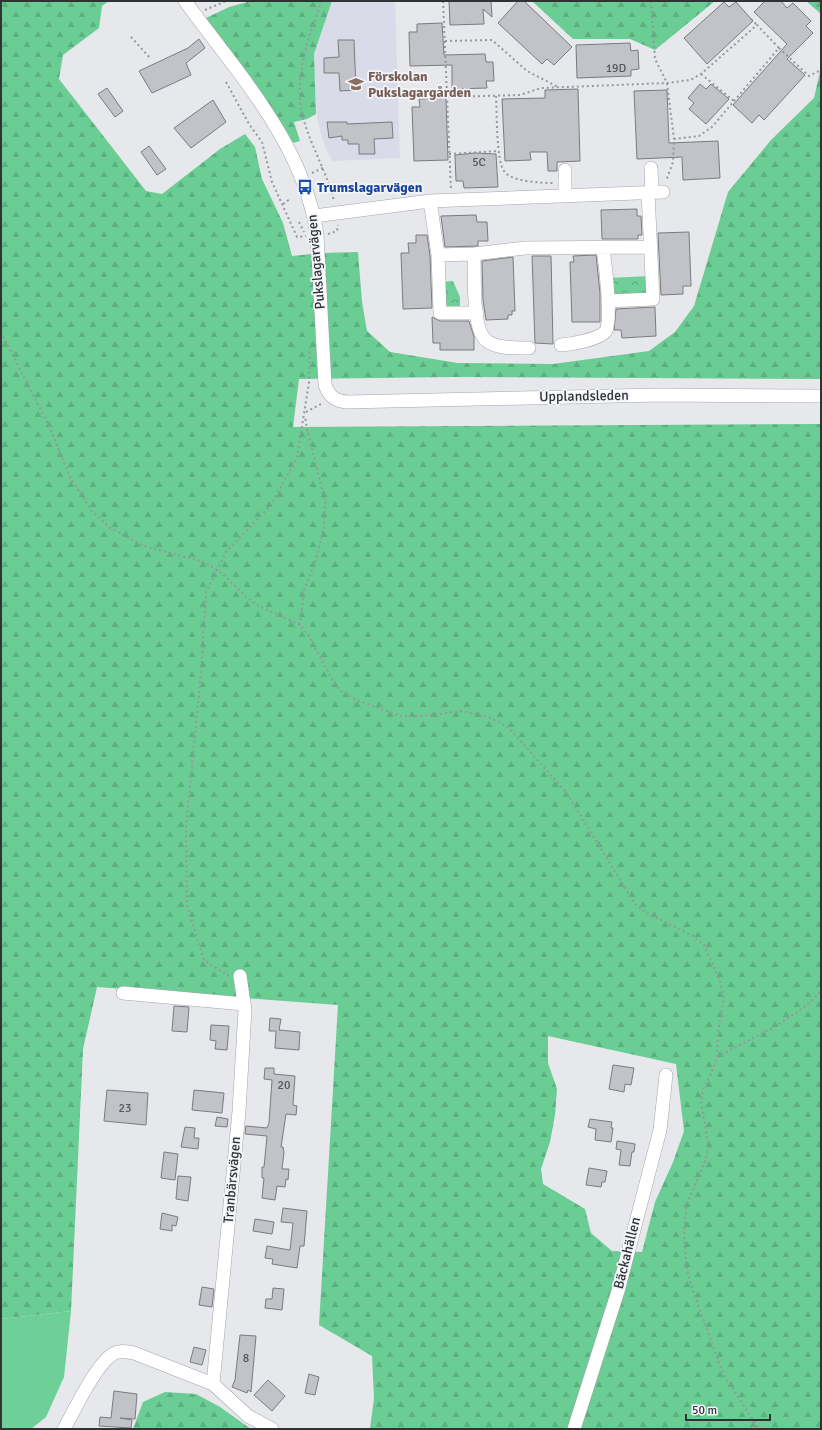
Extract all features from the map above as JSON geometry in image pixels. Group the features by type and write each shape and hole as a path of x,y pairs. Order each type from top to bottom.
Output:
{"street":[{"name":"Pukslagarvägen","path":"185,1 279,131 295,164 314,216 319,266 324,377 328,392 333,398"},
{"path":"608,301 653,299 651,247 654,192 651,168"},
{"path":"314,216 430,201 451,200 565,183 654,192"},
{"path":"430,201 438,255 440,313 476,313"},
{"path":"438,255 474,254 525,248 604,249 651,247"},
{"path":"561,345 586,340 606,332 608,327 608,301 604,249"},
{"path":"474,254 476,313 479,329 487,341 512,348 529,348"},
{"name":"Upplandsleden","path":"333,398 347,402 658,395 821,396"},
{"name":"Tranbärsvägen","path":"213,1384 238,1111 244,1004 240,976"},
{"path":"123,993 244,1004"},
{"name":"Bäckahällen","path":"574,1429 618,1291 660,1130 666,1075"},
{"path":"64,1429 106,1360 114,1354 121,1352 134,1354 213,1384 248,1416 272,1429"}],"path":[{"path":"195,16 206,9 226,1"},
{"path":"312,173 323,168 304,121 301,108 301,82 303,66 314,20 322,1"},
{"path":"443,1 451,200"},
{"path":"651,1 655,59 667,83 674,139 673,162 654,192"},
{"path":"751,19 809,76 814,75 821,70"},
{"path":"448,98 520,94 541,88 667,83 690,80 701,74 757,26"},
{"path":"131,37 151,60"},
{"path":"445,41 492,40 527,71 559,87"},
{"path":"674,139 699,136 712,127 779,48"},
{"path":"701,74 734,101"},
{"path":"226,82 264,146 272,182 297,237 307,236 308,243"},
{"path":"496,96 499,151 501,165 504,172 512,177 528,181 565,183"},
{"path":"449,154 499,151"},
{"path":"283,204 290,199"},
{"path":"1,332 50,428 70,478 91,510 110,528 144,546 204,562 217,570 246,597 259,606 300,625 308,634 334,683 342,692 354,699 400,716 424,716 462,712 488,716 508,727 566,792 634,904 645,912 693,936 704,945 719,978 724,998 718,1032 718,1057 712,1074 703,1090 701,1103 709,1147 705,1161 687,1204 684,1229 686,1264 691,1285 723,1374 759,1429"},
{"path":"240,976 229,976 204,960 187,906 186,826 202,674 206,592 226,552 270,506 297,458 305,412 310,345"},
{"path":"305,412 333,398"},
{"path":"300,625 304,590 315,562 324,528 325,501 307,429 305,412"},
{"path":"718,1057 787,1018 816,996 821,990"}],"shaded area":[{"name":"Förskolan Pukslagargården","path":"332,1 395,1 400,158 332,161 324,144 317,119 314,54"}],"green space":[{"path":"1,1 109,1 102,6 99,28 63,55 59,79 146,191 162,194 220,149 245,134 255,147 262,179 283,223 292,256 321,253 358,252 362,302 367,331 390,352 458,363 553,364 649,351 675,332 694,306 728,192 771,140 814,98 821,67 821,379 452,377 299,379 293,427 821,424 821,1429 370,1429 374,1398 372,1356 319,1325 338,1005 97,987 83,1049 71,1311 1,1319","holes":["548,1036 676,1064 684,1131 673,1162 655,1202 642,1252 612,1251 591,1233 585,1209 543,1184 541,1169 550,1142 555,1115 557,1089 548,1063"]},
{"path":"251,1 332,1 314,54 316,114 307,119 294,122 300,141 293,143 274,113 204,19 229,7"},
{"path":"532,1 715,1 655,50 630,39 573,39"},
{"path":"806,1 821,1 821,14"},
{"path":"650,276 650,289 645,294 615,296 608,278"},
{"path":"453,281 460,297 460,309 446,309 440,282"},
{"path":"71,1311 64,1377 46,1417 31,1429 1,1429 1,1319"},
{"path":"165,1392 196,1394 220,1407 251,1429 133,1429 143,1402"}],"building":[{"path":"449,1 491,1 492,17 483,9 484,24 450,25"},
{"path":"518,1 524,1 572,47 554,65 547,59 542,64 498,23"},
{"path":"765,1 781,1 787,8 793,3 811,21 806,26 813,33 787,59 805,75 764,120 759,115 752,123 733,105 787,44 754,12"},
{"path":"724,2 729,7 736,2 753,21 707,64 684,38"},
{"path":"442,23 444,55 485,54 486,62 493,62 494,81 486,81 487,88 452,89 452,65 410,66 409,32 417,32 417,24"},
{"path":"199,39 205,48 186,63 191,75 152,93 139,71 188,48"},
{"path":"338,40 354,40 356,90 340,91 339,73 324,73 324,58 339,57"},
{"path":"630,43 631,51 638,50 639,69 631,70 631,76 577,78 576,45"},
{"path":"700,84 706,89 711,84 729,99 706,124 689,109 694,103 688,98"},
{"path":"107,88 123,111 115,117 98,94"},
{"path":"578,89 580,161 557,162 557,171 548,171 547,152 530,152 531,160 505,161 502,99 545,98 545,90"},
{"path":"667,90 669,143 718,141 720,178 683,180 682,157 637,159 634,91"},
{"path":"446,98 448,160 414,161 412,107 420,107 419,99"},
{"path":"213,100 226,122 191,148 174,128"},
{"path":"327,122 347,122 347,124 392,122 393,138 374,139 375,154 359,154 359,144 348,144 348,140 342,140 342,136 329,138"},
{"path":"149,146 166,169 157,175 141,152"},
{"path":"475,153 496,154 498,187 464,188 463,181 456,181 455,155"},
{"path":"637,209 637,216 641,216 642,235 638,235 638,239 602,239 601,210"},
{"path":"476,215 477,222 487,222 488,241 478,241 478,246 445,247 441,216"},
{"path":"689,232 691,286 683,286 683,294 661,295 658,233"},
{"path":"416,235 427,235 430,256 432,308 403,309 401,253 409,253 408,243 416,243"},
{"path":"596,255 600,293 600,322 572,322 570,262 574,262 573,256"},
{"path":"532,256 551,256 553,344 535,343"},
{"path":"513,257 515,311 512,311 512,315 508,315 508,319 486,320 483,300 482,261"},
{"path":"655,307 656,336 622,338 621,330 614,330 616,309"},
{"path":"432,317 440,321 469,321 474,337 474,350 440,350 440,343 433,343"},
{"path":"174,1006 189,1007 187,1032 172,1031"},
{"path":"270,1018 281,1019 279,1030 300,1032 299,1050 275,1048 276,1031 269,1031"},
{"path":"211,1025 229,1026 227,1050 215,1049 216,1041 210,1040"},
{"path":"613,1065 634,1068 631,1085 625,1084 624,1092 609,1089"},
{"path":"265,1068 274,1068 274,1074 295,1076 293,1105 297,1106 296,1115 286,1114 281,1147 283,1147 284,1152 282,1169 289,1169 288,1180 286,1179 285,1187 277,1186 275,1200 262,1198 264,1178 262,1178 262,1167 264,1167 267,1136 245,1134 246,1126 267,1128 269,1123 272,1080 264,1079"},
{"path":"107,1090 148,1093 146,1125 104,1121"},
{"path":"194,1090 224,1093 222,1113 192,1110"},
{"path":"217,1117 228,1119 227,1127 215,1126"},
{"path":"590,1119 612,1122 611,1128 613,1128 611,1142 595,1140 596,1129 588,1127"},
{"path":"185,1127 195,1128 194,1138 199,1138 198,1149 181,1147"},
{"path":"617,1141 635,1144 630,1166 619,1165 621,1150 616,1149"},
{"path":"164,1152 178,1154 175,1180 161,1178"},
{"path":"589,1168 607,1171 605,1182 602,1182 601,1187 586,1185"},
{"path":"178,1176 191,1177 188,1201 176,1199"},
{"path":"283,1208 307,1211 304,1246 300,1246 297,1268 272,1264 273,1259 265,1258 267,1246 290,1250 293,1223 281,1222"},
{"path":"162,1213 178,1217 176,1226 172,1225 172,1231 160,1229"},
{"path":"255,1219 274,1222 272,1234 253,1231"},
{"path":"202,1287 214,1289 212,1307 199,1305"},
{"path":"273,1288 284,1289 282,1310 265,1308 266,1299 272,1299"},
{"path":"240,1335 256,1336 251,1392 248,1390 247,1393 232,1387 235,1380"},
{"path":"194,1347 206,1350 202,1365 190,1362"},
{"path":"309,1374 319,1377 315,1395 305,1393"},
{"path":"268,1380 285,1396 272,1411 254,1395"},
{"path":"114,1391 137,1394 135,1419 120,1418 132,1420 131,1428 99,1426 100,1417 111,1418"}],"place":[{"name":"Förskolan Pukslagargården","path":"356,84"},
{"name":"Trumslagarvägen","path":"305,187"}]}
